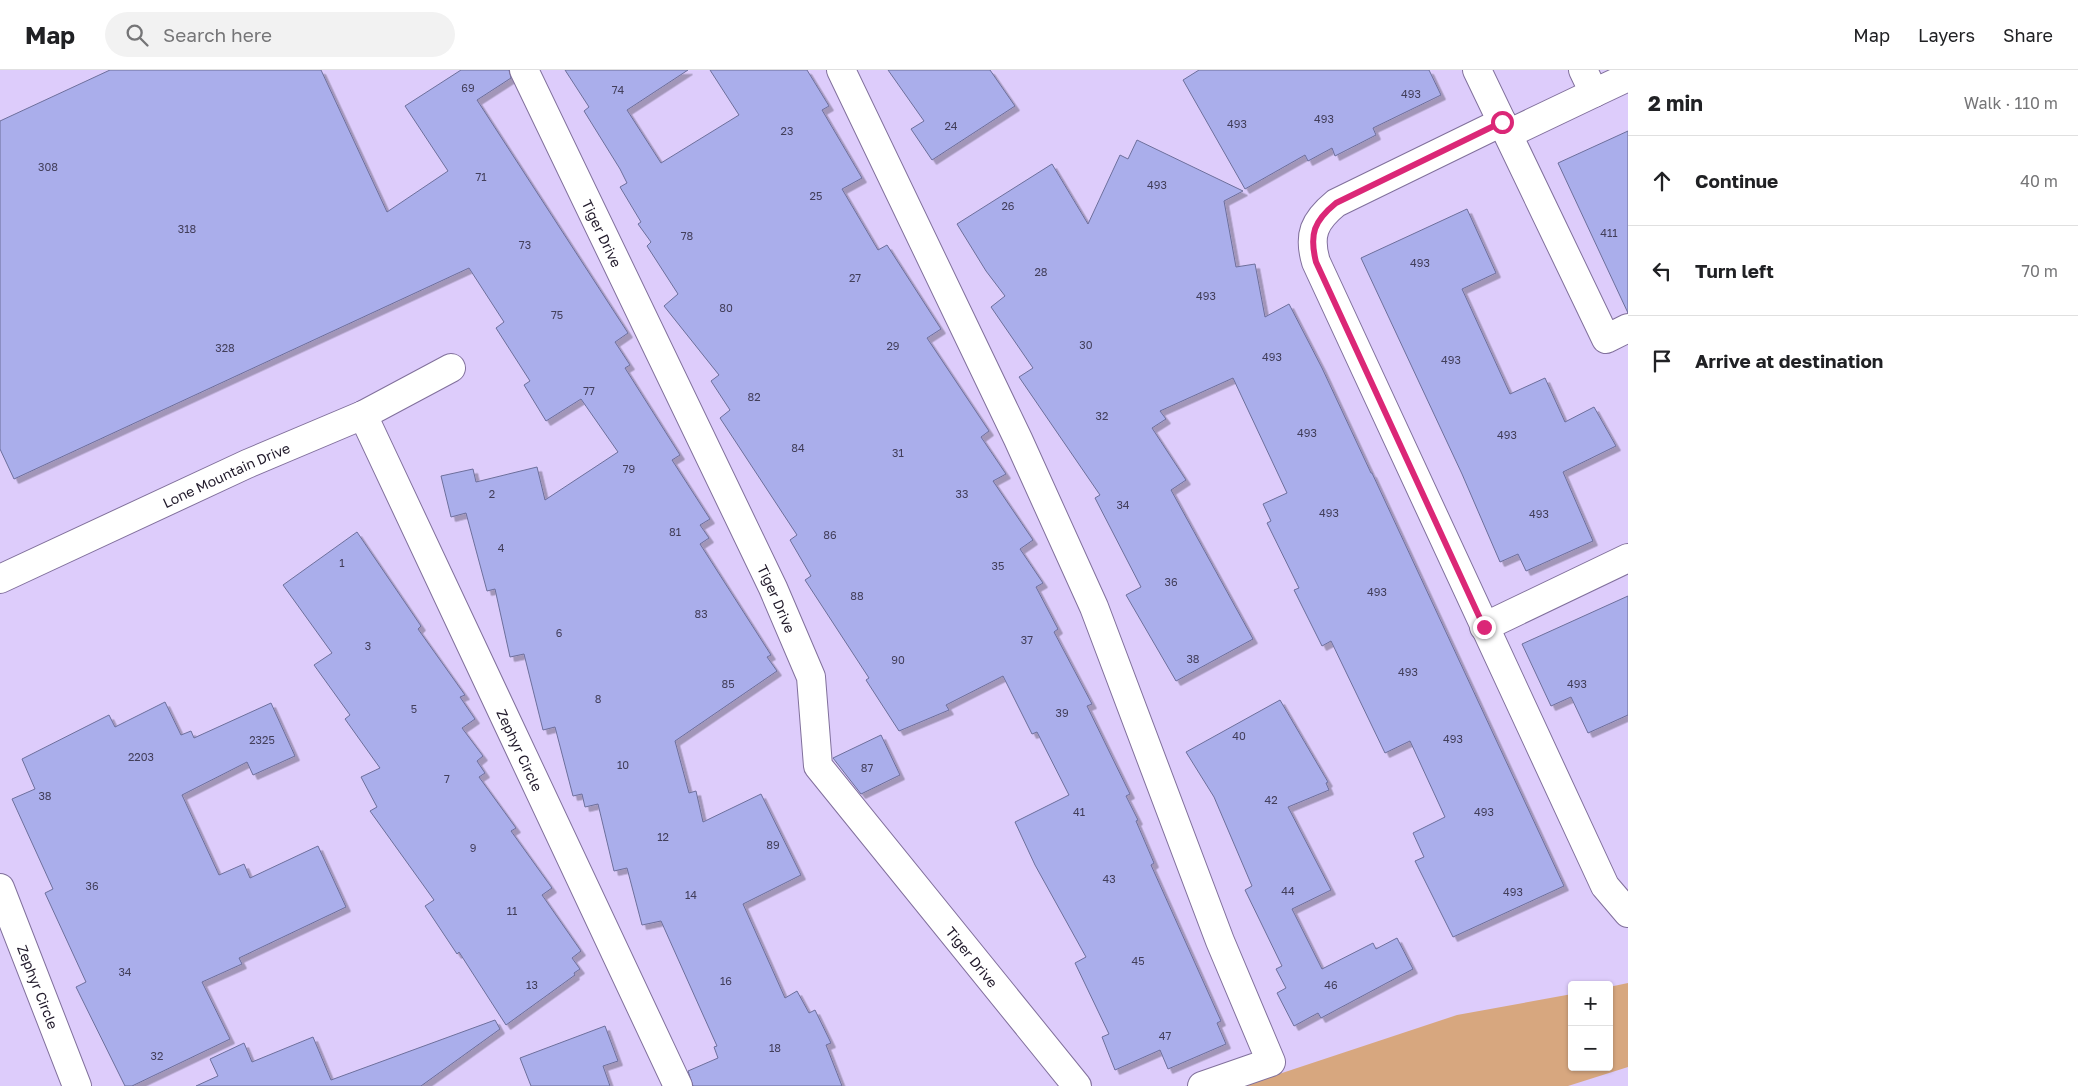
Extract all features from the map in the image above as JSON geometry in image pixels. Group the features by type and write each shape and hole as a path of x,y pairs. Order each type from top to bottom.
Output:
{"street":[{"name":"Tiger Drive","path":"524,70 773,588 811,677 818,766 1077,1086"},
{"path":"840,70 1018,439 1094,607 1220,941 1271,1062 1202,1086"},
{"path":"1477,70 1606,339 1628,328"},
{"path":"1628,77 1588,82 1505,128 1336,203 1323,213 1314,230 1312,246 1316,262 1605,886 1628,913"},
{"name":"Lone Mountain Drive","path":"0,579 247,464 363,415 451,368"},
{"name":"Zephyr Circle","path":"363,415 678,1086"},
{"path":"1484,627 1628,558"},
{"name":"Zephyr Circle","path":"0,888 77,1086"}],"shaded area":[{"path":"1628,983 1628,1067 1568,1086 1243,1086 1457,1015 1568,995 1568,1071 1613,1071 1613,986"}],"building":[{"path":"110,70 321,70 387,212 448,171 405,106 461,70 509,70 511,78 477,100 628,333 615,342 630,365 625,368 680,455 672,460 710,519 700,525 709,538 700,544 771,655 767,657 777,671 675,741 689,793 696,791 703,822 761,794 801,875 743,904 785,998 797,991 809,1013 815,1010 831,1043 826,1045 842,1086 693,1086 688,1071 718,1058 714,1047 717,1046 661,921 642,925 627,868 614,871 598,804 585,807 582,794 573,796 555,727 543,730 524,654 510,657 495,589 487,591 466,513 451,517 441,476 473,469 476,482 537,467 545,500 618,452 581,399 546,421 524,385 530,381 496,328 504,322 469,268 14,479 0,449 0,121"},
{"path":"565,70 688,70 627,110 661,163 739,115 710,70 807,70 829,106 822,110 862,178 842,189 878,250 887,245 941,329 927,338 989,431 981,437 1006,474 993,481 1033,540 1020,549 1043,583 1036,587 1058,629 1054,632 1092,704 1087,706 1130,794 1126,796 1138,820 1136,821 1154,863 1151,865 1221,1021 1217,1023 1226,1044 1168,1069 1160,1050 1115,1070 1102,1037 1109,1034 1075,963 1086,957 1035,865 1015,822 1069,795 1037,732 1032,734 1003,676 946,705 949,710 899,731 866,680 869,678 805,580 811,576 790,540 797,535 720,418 730,410 711,381 719,375 664,306 678,294 647,246 651,242 638,224 641,222 620,187 627,183 584,111 589,107"},
{"path":"888,70 990,70 1015,106 932,160 911,129 924,121"},
{"path":"1199,70 1429,70 1441,95 1373,128 1376,135 1335,156 1332,148 1308,161 1305,155 1245,189 1183,80"},
{"path":"1628,131 1628,313 1558,163"},
{"path":"1137,140 1243,191 1224,201 1236,267 1255,264 1265,317 1289,304 1372,473 1564,886 1453,937 1415,861 1424,857 1413,833 1445,817 1410,741 1385,753 1331,641 1322,646 1294,590 1299,588 1267,523 1271,521 1263,504 1287,493 1233,378 1160,411 1166,419 1152,428 1186,480 1171,490 1253,639 1176,681 1126,595 1141,587 1095,498 1100,495 1019,377 1033,368 991,307 1005,296 986,271 957,224 1052,164 1088,224 1120,155 1128,159"},
{"path":"1467,209 1496,273 1462,289 1510,394 1545,378 1565,422 1594,407 1616,446 1563,472 1593,541 1526,571 1518,554 1500,562 1462,474 1361,258"},
{"path":"357,532 421,626 418,629 465,695 460,697 475,719 462,728 483,756 477,761 485,773 479,777 516,828 511,831 552,888 542,895 581,951 572,958 580,969 574,973 575,975 506,1025 459,952 457,954 425,906 434,900 370,811 377,807 361,777 380,768 345,719 350,715 314,665 332,653 283,585"},
{"path":"1628,596 1628,715 1588,733 1571,697 1551,706 1522,644"},
{"path":"1280,700 1328,782 1326,783 1329,790 1288,807 1331,890 1292,909 1322,969 1373,943 1376,949 1397,938 1413,969 1321,1018 1318,1013 1294,1026 1277,993 1286,988 1276,969 1282,966 1245,890 1252,886 1214,797 1186,752"},
{"path":"165,702 181,735 191,731 194,738 271,703 295,756 253,775 247,762 182,795 219,875 244,864 250,878 318,846 346,907 239,958 242,964 202,982 230,1039 132,1086 125,1086 76,987 86,982 45,893 53,889 12,799 35,789 22,759 109,715 115,727"},
{"path":"881,735 900,775 861,794 833,758"},
{"path":"495,1020 500,1029 421,1086 196,1086 218,1076 210,1059 244,1043 252,1062 313,1037 331,1080"},
{"path":"605,1026 618,1061 603,1066 610,1086 531,1086 520,1058"}],"route":[{"path":"1484,627 1316,262 1312,246 1314,230 1323,213 1336,203 1502,122"}]}
